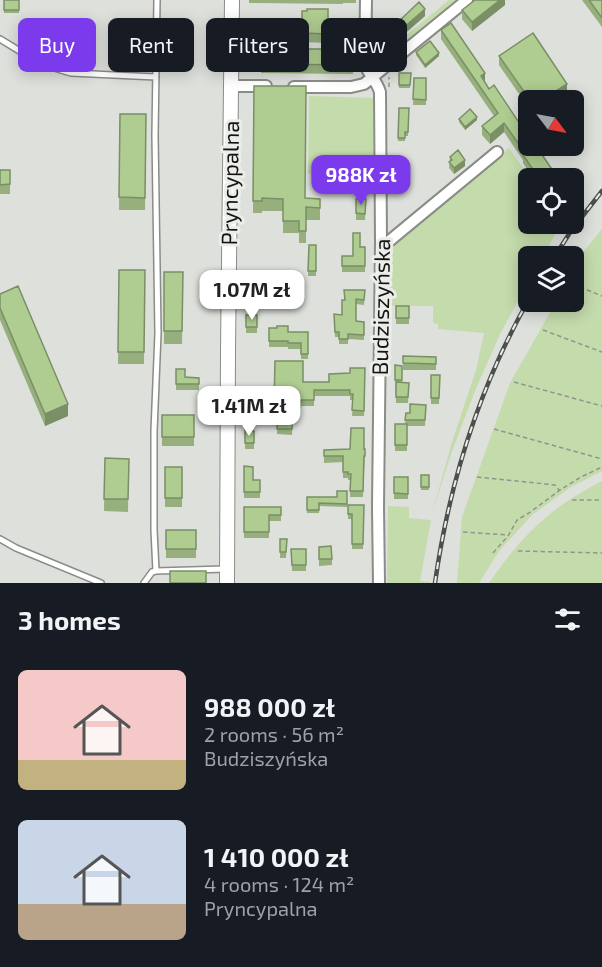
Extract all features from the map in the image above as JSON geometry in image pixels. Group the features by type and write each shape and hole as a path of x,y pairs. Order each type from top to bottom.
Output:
{"street":[{"name":"Pryncypalna","path":"227,576 232,0"},
{"name":"Budziszyńska","path":"366,0 365,65 368,81 378,84 380,92 379,583"},
{"path":"230,86 351,87 368,81 467,0"},
{"path":"381,242 388,242 497,152"}],"lane":[{"path":"156,570 154,431 158,333 155,135 157,0"},
{"path":"0,39 41,64 71,72 156,77"},
{"path":"0,539 16,548 101,583"},
{"path":"144,583 156,570 227,576"}],"path":[{"path":"389,94 390,74"},
{"path":"584,289 602,296"},
{"path":"543,330 602,352"},
{"path":"514,382 602,406"},
{"path":"494,429 602,459"},
{"path":"493,554 508,536 517,520 560,490 602,467"},
{"path":"477,477 555,485 560,490"},
{"path":"572,500 602,501"},
{"path":"463,532 508,536"},
{"path":"518,550 602,553"}],"green space":[{"path":"370,0 373,0 373,18 370,18"},
{"path":"449,0 457,0 407,43 407,34"},
{"path":"309,96 373,98 373,177 308,174"},
{"path":"509,148 523,168 518,168 518,234 555,234 549,246 518,246 518,301 501,332 475,391 451,454 432,514 452,442 476,370 484,333 438,329 438,324 433,323 433,306 390,306 390,248"},
{"path":"602,229 602,471 571,487 532,515 499,551 479,583 457,583 462,517 510,383 550,312 584,312 584,251"},
{"path":"602,481 602,583 489,583 513,551 538,524 567,501"},
{"path":"388,506 409,507 409,518 431,520 420,581 430,583 387,582"}],"building":[{"path":"4,0 19,0 19,10 4,10"},
{"path":"475,0 500,0 472,22 462,10"},
{"path":"589,0 602,0 602,18"},
{"path":"419,2 425,9 407,25 407,18 402,18"},
{"path":"307,9 328,9 328,18 321,18 321,34 309,33 309,18 302,18 302,11 307,11"},
{"path":"451,23 485,73 481,76 489,89 494,85 518,121 518,143 504,123 490,135 482,126 498,113 441,30"},
{"path":"533,33 567,84 558,90 523,90 499,56"},
{"path":"430,41 439,53 425,65 416,52"},
{"path":"309,49 321,49 321,65 309,65"},
{"path":"399,73 411,73 410,85 399,85"},
{"path":"414,78 426,78 426,100 413,99"},
{"path":"254,86 306,86 305,198 320,199 320,208 306,207 306,231 299,231 299,221 283,221 283,199 262,198 262,201 253,201"},
{"path":"399,108 409,108 408,132 405,132 405,138 398,138"},
{"path":"470,109 477,117 465,127 459,119"},
{"path":"120,114 146,114 145,198 119,197"},
{"path":"458,150 465,160 454,168 449,162 452,160 450,157"},
{"path":"524,156 543,156 551,168 532,168"},
{"path":"0,170 10,170 10,184 0,185"},
{"path":"358,178 366,178 366,188 358,188"},
{"path":"356,199 366,199 365,214 356,213"},
{"path":"353,233 360,233 360,247 365,247 365,266 342,266 342,256 353,256"},
{"path":"309,245 316,245 316,271 308,271"},
{"path":"119,270 145,270 144,352 118,352"},
{"path":"164,272 183,272 182,331 164,331"},
{"path":"247,276 274,279 274,294 246,294"},
{"path":"18,286 68,404 45,414 0,308 0,294"},
{"path":"344,290 365,290 364,300 356,299 356,321 364,322 364,335 348,334 348,339 339,339 339,332 335,332 334,314 342,315"},
{"path":"396,306 409,306 409,318 396,318"},
{"path":"246,315 257,315 257,327 246,327"},
{"path":"277,326 288,326 288,332 308,332 308,354 301,354 301,343 269,341 269,328 277,328"},
{"path":"403,356 436,357 436,364 403,363"},
{"path":"275,361 303,361 303,382 329,382 329,374 350,373 350,368 365,368 364,411 352,410 353,394 350,394 350,390 314,390 314,400 301,400 301,402 293,403 292,429 277,429 278,403 274,403"},
{"path":"395,365 402,366 402,380 395,380"},
{"path":"176,369 185,369 185,377 199,378 199,384 176,384"},
{"path":"431,375 440,375 439,398 431,398"},
{"path":"396,382 409,383 408,397 396,397"},
{"path":"410,404 426,405 425,420 405,420 406,413 410,413"},
{"path":"162,415 194,415 194,437 162,437"},
{"path":"395,424 407,424 407,445 395,445"},
{"path":"351,428 364,428 363,491 350,491 351,474 343,472 343,456 324,456 324,450 350,449"},
{"path":"245,430 254,431 254,443 245,443"},
{"path":"105,458 129,459 128,499 104,499"},
{"path":"244,466 253,467 253,480 260,480 260,492 244,492"},
{"path":"165,467 182,467 182,498 165,498"},
{"path":"421,475 429,475 429,487 421,487"},
{"path":"394,477 408,477 408,494 394,493"},
{"path":"337,491 347,491 347,504 319,503 319,510 307,510 307,497 337,497"},
{"path":"348,505 364,505 363,544 352,544 352,514 348,514"},
{"path":"244,507 281,507 281,515 269,515 269,532 244,532"},
{"path":"166,530 196,530 196,549 166,549"},
{"path":"280,539 287,539 286,552 280,552"},
{"path":"331,546 332,559 319,559 319,547"},
{"path":"291,549 306,549 306,565 292,565"},
{"path":"170,571 206,571 206,583 170,583"}],"railway":[{"path":"561,246 602,191"},
{"path":"435,583 449,509 468,438 495,368 522,312"}]}
